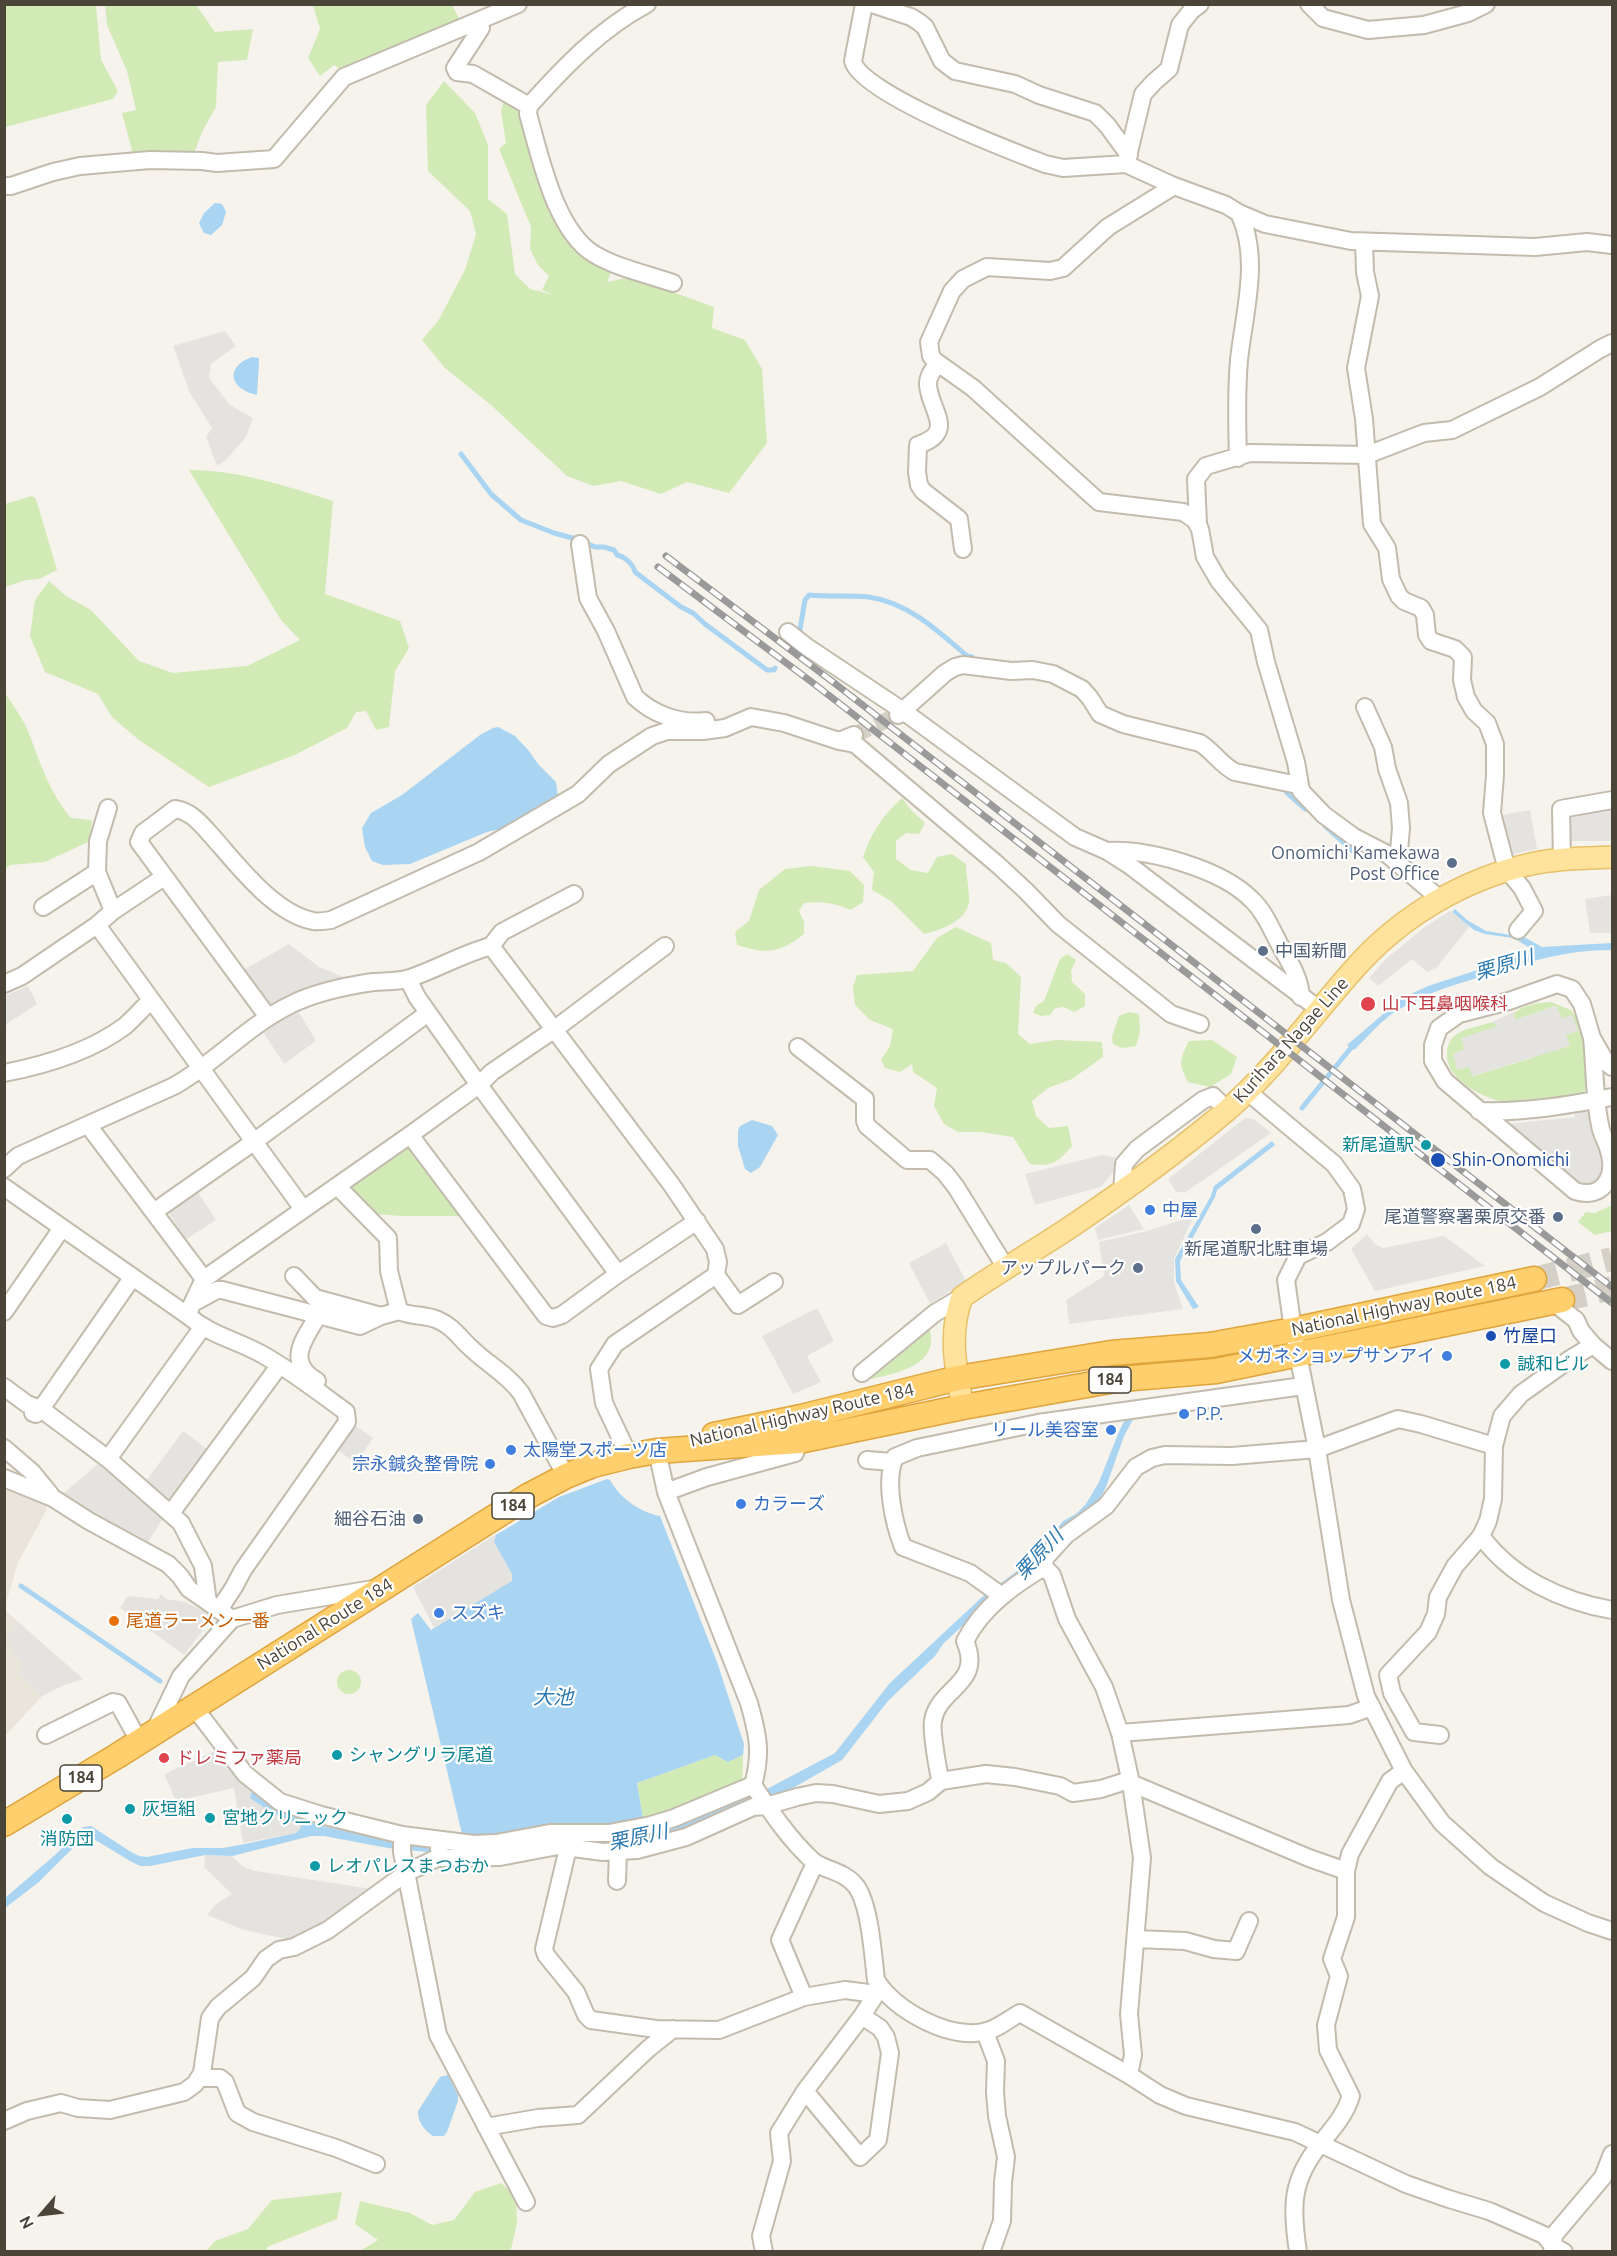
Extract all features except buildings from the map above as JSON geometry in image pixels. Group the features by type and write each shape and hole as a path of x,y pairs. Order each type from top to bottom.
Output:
{"highway":[{"name":"National Highway Route 184","path":"657,1451 689,1440 801,1417 957,1377 1110,1353 1210,1345 1293,1330 1534,1279"},
{"name":"National Highway Route 184","path":"657,1451 800,1441 963,1407 1121,1379 1216,1371 1558,1301"},
{"name":"National Route 184","path":"4,1824 528,1496 593,1465 657,1451"}],"main road":[{"name":"Kurihara Nagae Line","path":"962,1298 1122,1191 1194,1138 1248,1092 1356,967 1386,937 1440,899 1472,883 1507,870 1562,859 1612,856"},
{"path":"962,1298 953,1330 957,1377 963,1407"}],"street":[{"path":"4,186 53,172 92,165 150,160 202,161 217,164 274,159 344,77 518,4"},
{"path":"647,4 620,19 565,66 529,106 528,114 554,197 572,233 583,245 607,261 672,283"},
{"path":"864,4 853,61 865,78 884,91 934,117 1045,164 1063,168 1127,159"},
{"path":"872,4 912,17 919,22 925,27 942,62 955,71 1015,84 1039,95 1095,113 1107,125 1127,159 1174,186 1226,204 1239,213 1265,224 1287,230 1364,242 1398,241 1535,247 1587,242 1612,245"},
{"path":"1127,159 1143,94 1169,69 1180,25 1200,4"},
{"path":"1310,4 1323,18 1368,30 1424,25 1467,13 1486,4"},
{"path":"478,22 481,28 455,68 458,72 473,74 529,106"},
{"path":"1174,186 1108,226 1063,268 1050,271 987,267 963,279 952,291 929,342 931,356 938,363 973,388 1099,502 1183,512 1198,524"},
{"path":"1238,458 1236,415 1239,359 1249,283 1248,238 1239,213"},
{"path":"1364,242 1365,272 1370,296 1356,368 1364,419 1372,524 1387,548 1389,571 1394,588 1402,600 1421,608 1425,615 1427,635 1431,641 1461,653 1464,660 1462,680 1466,697 1474,711 1487,723 1493,736 1496,753 1492,813 1507,870 1522,888 1534,911 1518,930"},
{"path":"1440,899 1387,854 1354,837 1305,797 1299,786 1296,762 1266,662 1259,630 1219,581 1205,557 1198,524 1195,487 1198,475 1206,466 1258,452 1366,455 1424,433 1452,430 1540,387 1612,343"},
{"path":"938,363 930,374 928,384 938,417 938,431 932,439 918,445 917,479 923,491 959,519 963,549"},
{"path":"580,544 588,598 606,631 635,697 643,704 659,714 678,719 701,722 751,717 847,738 998,866 1058,924 1154,1002 1171,1014 1200,1024"},
{"path":"788,632 1044,812 1075,837 1129,864 1320,1010"},
{"path":"901,713 937,679 955,667 963,665 1011,671 1046,672 1066,679 1082,689 1100,714 1123,724 1200,742 1227,768 1235,772 1299,786"},
{"path":"1365,707 1383,747 1387,769 1399,803 1401,828 1398,863"},
{"path":"268,1017 139,842 142,832 175,808 184,810 202,825 248,877 276,902 295,914 314,921 331,920 479,852 578,794 609,764 652,736 667,731 703,731 725,728 751,717"},
{"path":"1562,859 1561,809 1612,800"},
{"path":"108,808 99,835 97,872 113,911"},
{"path":"1107,851 1140,852 1167,858 1210,874 1246,893 1262,911 1273,931 1300,983 1301,997"},
{"path":"43,907 97,872"},
{"path":"4,984 22,976 164,877"},
{"path":"4,1169 18,1156 174,1086 268,1017 291,1004 316,994 370,983 408,979 490,946 502,932 574,894"},
{"path":"97,925 303,1209"},
{"path":"490,946 555,1029 697,1221 715,1249 718,1262 716,1275 738,1305 774,1282"},
{"path":"190,1309 204,1280 410,1135 665,946"},
{"path":"408,979 417,997 479,1085 618,1274"},
{"path":"1557,984 1572,989 1582,1004 1592,1038 1605,1099 1600,1126 1610,1153 1610,1167 1608,1180 1598,1192 1586,1195 1575,1191 1479,1111 1445,1081 1433,1061 1433,1045 1439,1028 1460,1014 1557,984"},
{"path":"4,1073 41,1066 96,1044 128,1024 151,1000"},
{"path":"155,1211 255,1141 428,1013"},
{"path":"1592,1038 1606,1062 1612,1067"},
{"path":"798,1047 865,1099 867,1126 901,1156 907,1160 930,1160 945,1173 1006,1268"},
{"path":"1248,1092 1334,1164 1352,1189 1356,1209 1351,1224 1327,1242 1298,1256 1286,1280 1297,1355 1317,1449 1341,1600 1360,1678 1372,1707 1404,1770 1442,1822 1491,1867 1544,1903 1612,1931"},
{"path":"1479,1111 1496,1112 1540,1108 1605,1099"},
{"path":"88,1125 155,1211 204,1280"},
{"path":"410,1135 546,1316 553,1318 562,1315 697,1221"},
{"path":"4,1187 132,1278 190,1309 202,1328 266,1356 297,1376 346,1412 347,1422 243,1570 147,1736 118,1703 113,1702 46,1735"},
{"path":"338,1187 388,1238 389,1271 399,1311"},
{"path":"4,1312 62,1228"},
{"path":"628,1456 604,1403 600,1369 615,1344 716,1275"},
{"path":"294,1276 315,1298 381,1316"},
{"path":"4,1401 18,1410 36,1414 132,1278"},
{"path":"190,1309 217,1290 222,1290 360,1326 399,1311 409,1316 424,1315 454,1328 470,1348 513,1381 566,1476"},
{"path":"862,1373 935,1313 962,1298"},
{"path":"1558,1301 1576,1320 1581,1331 1593,1345 1612,1361"},
{"path":"319,1314 299,1349 298,1357 304,1369 326,1386"},
{"path":"108,1459 202,1328"},
{"path":"1360,1678 1388,1675 1428,1632 1436,1614 1438,1597 1455,1566 1480,1536 1488,1521 1493,1499 1494,1446 1502,1416 1521,1394 1593,1345"},
{"path":"171,1513 279,1366"},
{"path":"998,1592 970,1573 903,1547 895,1527 890,1489 895,1457 917,1448 1038,1423 1303,1386"},
{"path":"4,1388 27,1404 40,1409 108,1459 181,1523 203,1566 219,1611"},
{"path":"1044,1567 1045,1558 1066,1535 1106,1506 1136,1467 1152,1458 1165,1455 1232,1456 1317,1449 1398,1419 1494,1446"},
{"path":"666,1492 707,1477 795,1453 800,1441"},
{"path":"4,1448 32,1472 53,1498"},
{"path":"657,1451 666,1492 749,1703 758,1736 759,1763 754,1787 765,1805 815,1863 840,1872 855,1886 864,1902 879,1992 805,2091 779,2133 782,2161 761,2236 764,2252"},
{"path":"867,1460 893,1462"},
{"path":"4,1478 53,1498 88,1521 168,1564 189,1589 219,1611 277,1605 382,1588"},
{"path":"1480,1536 1510,1567 1539,1586 1565,1597 1612,1610"},
{"path":"941,1781 933,1721 940,1705 968,1673 969,1651 965,1641 998,1592 1044,1567"},
{"path":"1044,1567 1052,1575 1067,1619 1104,1687 1120,1733 1131,1783 1142,1858 1129,2014 1133,2055 1129,2075"},
{"path":"1388,1675 1392,1693 1414,1732 1440,1735"},
{"path":"194,1707 245,1774 280,1802 402,1842 439,1849 500,1857 548,1847 618,1852 637,1850 686,1837 753,1807 816,1793 833,1794 879,1804 908,1801 928,1792 941,1781 986,1774 1060,1786 1073,1793 1101,1789 1126,1781 1309,1858 1346,1871"},
{"path":"1120,1733 1349,1715 1372,1707"},
{"path":"1298,2252 1293,2220 1295,2197 1301,2173 1320,2144 1346,2112 1351,2096 1328,2050 1326,2025 1339,1976 1332,1959 1346,1917 1346,1871 1350,1854 1390,1781 1404,1770"},
{"path":"4,2121 27,2111 62,2103 78,2108 110,2110 184,2092 195,2084 202,2073 210,2018 218,2007 253,1978 266,1959 279,1950 309,1940 328,1930 439,1849 496,1843 550,1833 627,1831 674,1818 754,1787"},
{"path":"402,1842 438,2035 526,2202"},
{"path":"568,1848 544,1949 546,1955 576,1992 586,2015 591,2020 620,2026 719,2030 804,1997 845,1990 879,1992 934,2025 955,2033 985,2032 1020,2013 1160,2095 1186,2106 1295,2132 1406,2184 1489,2211 1544,2235 1553,2250"},
{"path":"617,1881 618,1852"},
{"path":"804,1997 780,1941 815,1863"},
{"path":"1136,1939 1185,1941 1236,1951 1249,1921"},
{"path":"805,2091 860,2157 878,2140 890,2053 886,2037 880,2028 862,2016"},
{"path":"486,2127 538,2118 578,2115 639,2057 673,2029"},
{"path":"985,2032 996,2061 997,2116 1006,2157 1002,2182 1002,2221 991,2252"},
{"path":"199,2078 220,2078 225,2082 237,2113 253,2122 336,2148 376,2164"},
{"path":"1553,2250 1554,2235 1603,2177 1612,2154"}],"shaded area":[{"path":"225,331 236,346 211,364 209,378 230,405 253,418 246,437 226,460 217,466 206,437 212,428 190,393 173,346"},
{"path":"1612,802 1612,841 1563,841 1562,812"},
{"path":"1530,810 1537,849 1506,856 1495,816"},
{"path":"1612,895 1612,933 1590,933 1585,899"},
{"path":"1450,911 1470,926 1437,967 1427,972 1412,959 1378,986 1369,978 1386,959 1422,929"},
{"path":"289,944 319,967 346,978 313,986 268,1005 245,969"},
{"path":"28,986 37,1004 5,1027 5,996"},
{"path":"1556,1006 1562,1018 1572,1015 1578,1031 1566,1035 1570,1046 1472,1076 1469,1067 1457,1070 1453,1054 1464,1049 1461,1038 1498,1026 1492,1022 1516,1011 1513,1014 1515,1020"},
{"path":"299,1012 316,1041 284,1064 263,1032"},
{"path":"1574,1112 1597,1112 1604,1159 1602,1177 1595,1184 1587,1186 1581,1184 1500,1120 1508,1119 1506,1122 1508,1124 1575,1117"},
{"path":"1245,1118 1254,1119 1271,1133 1186,1192 1176,1192 1168,1179"},
{"path":"1102,1155 1124,1159 1101,1187 1035,1205 1025,1174"},
{"path":"195,1188 216,1220 185,1240 169,1213 172,1205"},
{"path":"1129,1205 1144,1229 1098,1240 1095,1228"},
{"name":"アップルパーク","path":"1194,1216 1174,1259 1174,1282 1183,1309 1069,1324 1066,1300 1104,1276 1099,1242 1147,1231"},
{"path":"1367,1234 1375,1244 1383,1248 1444,1236 1485,1266 1375,1291 1351,1249"},
{"path":"946,1243 966,1281 930,1304 909,1263"},
{"path":"817,1308 834,1341 807,1356 821,1382 793,1394 762,1336"},
{"path":"353,1424 373,1438 356,1463 336,1449"},
{"path":"183,1431 211,1452 173,1504 143,1485"},
{"path":"99,1463 164,1517 148,1542 84,1508 64,1493"},
{"path":"5,1478 44,1503 47,1509 18,1563 5,1606"},
{"path":"498,1533 495,1542 512,1574 513,1581 434,1628 413,1587"},
{"path":"161,1594 166,1599 185,1602 198,1608 210,1615 212,1619 184,1655 120,1608 128,1596 158,1599"},
{"path":"5,1610 83,1679 42,1696 7,1734 5,1732"},
{"path":"18,1623 83,1679 42,1696 18,1672 24,1664 11,1649 12,1645 5,1640"},
{"path":"215,1751 252,1790 250,1798 270,1812 299,1824 302,1828 296,1833 243,1843 234,1788 176,1801 164,1774"},
{"path":"205,1855 232,1856 242,1866 255,1871 378,1890 295,1941 244,1930 207,1915 216,1904 232,1894 204,1867"}],"green space":[{"path":"5,4 96,5 101,60 118,91 113,99 5,127"},
{"path":"105,5 196,5 215,32 253,29 247,60 218,62 216,107 203,130 194,153 147,150 133,154 122,113 136,110 127,71 107,25"},
{"path":"313,5 452,5 462,24 344,72 334,65 320,76 308,58 320,29"},
{"path":"444,81 475,113 488,145 488,199 507,214 515,274 530,289 554,295 542,290 549,276 538,265 530,249 531,227 499,149 506,143 501,111 506,95 524,106 533,142 587,251 611,273 607,282 631,277 714,307 712,328 745,340 762,369 767,443 729,493 687,482 661,494 621,481 594,486 567,476 491,405 445,368 422,340 438,321 465,270 476,234 470,211 428,171 426,105"},
{"path":"189,470 244,476 333,501 325,594 400,621 409,648 395,671 389,727 376,730 366,711 356,712 347,728 295,755 209,787 139,740 112,717 98,694 45,672 30,636 35,600 49,581 66,596 91,610 139,661 173,673 247,666 300,640 281,620"},
{"path":"32,496 36,499 57,570 39,579 26,580 5,587 5,504"},
{"path":"4,691 26,726 46,776 63,808 71,818 92,820 90,841 45,862 10,865 5,869"},
{"path":"902,798 925,823 919,834 906,833 896,841 896,859 911,870 928,873 937,857 952,854 966,864 969,900 967,910 951,924 924,934 891,901 872,890 874,872 863,857 878,825"},
{"path":"811,866 850,871 864,885 863,902 851,910 828,903 804,903 799,911 804,922 804,934 795,941 779,949 765,951 737,945 735,932 749,921 759,890 785,869"},
{"path":"956,927 991,943 993,960 1006,963 1021,977 1018,1034 1030,1044 1056,1040 1102,1042 1103,1057 1072,1079 1048,1088 1032,1101 1036,1116 1049,1128 1068,1126 1072,1146 1054,1162 1044,1165 1030,1164 1013,1137 981,1132 958,1132 944,1124 934,1106 937,1088 913,1072 912,1064 900,1072 885,1068 881,1060 890,1046 893,1029 870,1020 855,1005 853,987 857,975 913,971 937,938"},
{"path":"1067,954 1076,960 1071,971 1072,982 1085,994 1085,1006 1074,1012 1064,1007 1055,1008 1050,1015 1041,1016 1033,1013 1036,1006 1044,1001 1060,959"},
{"path":"1551,1002 1571,1010 1580,1022 1585,1037 1590,1076 1586,1090 1569,1097 1546,1101 1504,1102 1487,1097 1469,1087 1450,1067 1447,1053 1453,1037 1466,1029 1492,1022 1498,1026 1464,1049 1457,1069 1469,1066 1473,1076 1532,1058 1566,1035 1562,1019 1556,1006 1515,1020 1513,1014 1521,1008"},
{"path":"1129,1012 1139,1014 1140,1032 1136,1046 1122,1048 1113,1044 1112,1037 1119,1016"},
{"path":"1212,1040 1237,1057 1231,1074 1210,1087 1188,1082 1181,1061 1189,1041"},
{"path":"410,1147 464,1216 401,1216 365,1213 346,1188"},
{"path":"1612,1205 1612,1231 1595,1235 1578,1222 1586,1212 1595,1213"},
{"path":"929,1328 931,1341 922,1360 901,1371 867,1380"},
{"path":"349,1670 357,1674 361,1682 357,1690 349,1694 341,1690 337,1682 341,1674"},
{"path":"715,1755 728,1762 743,1755 742,1786 644,1824 637,1783"},
{"path":"501,2183 516,2197 517,2223 511,2249 508,2251 360,2251 378,2240 355,2224 360,2201 410,2213 432,2225 454,2220 475,2192"},
{"path":"342,2192 337,2219 267,2247 267,2251 206,2251 215,2241 248,2229 272,2200"}],"water":[{"path":"215,203 222,204 226,212 222,225 211,235 204,233 199,223 204,213"},
{"path":"252,357 259,358 257,395 241,388 234,378 237,367"},
{"path":"498,727 515,736 556,782 558,797 505,828 487,832 410,864 383,865 372,861 365,847 362,828 371,813 402,795 480,735"},
{"path":"1455,909 1467,920 1486,931 1524,937 1542,947 1612,943 1612,950 1549,957 1441,990 1392,1014 1354,1050 1347,1045 1402,998 1428,986 1533,952 1532,949 1513,938 1474,930 1452,912"},
{"path":"752,1120 772,1126 778,1135 760,1167 751,1173 745,1169 738,1146 738,1130 740,1126"},
{"path":"1272,1141 1275,1145 1217,1190 1180,1261 1181,1280 1199,1307 1193,1309 1176,1281 1175,1259 1211,1196 1214,1186"},
{"path":"1136,1414 1124,1436 1106,1487 1087,1515 1035,1567 972,1617 943,1644 935,1656 888,1701 842,1760 793,1788 645,1845 437,1853 311,1836 232,1856 205,1855 140,1866 89,1836 84,1837 39,1882 5,1908 5,1898 55,1855 83,1827 91,1826 131,1852 147,1857 193,1848 223,1848 245,1844 296,1833 301,1828 299,1824 270,1812 250,1798 252,1791 286,1814 326,1827 394,1841 579,1838 765,1790 835,1753 890,1683 981,1598 1029,1562 1063,1521 1076,1514 1086,1504 1099,1482 1127,1415"},
{"name":"大池","path":"607,1479 631,1503 660,1516 717,1662 744,1744 743,1755 728,1762 715,1755 637,1783 644,1824 493,1840 462,1834 411,1619 418,1613 431,1630 512,1581 512,1574 494,1542 496,1535 559,1497"},
{"path":"448,2075 458,2095 458,2101 447,2132 444,2136 433,2136 422,2125 418,2111 440,2077"}],"waterway":[{"path":"461,454 491,494 521,520 595,547 614,550 617,555 631,564 635,572 681,607 693,613 767,670 775,668"},
{"path":"799,635 805,600 809,595 869,597 884,600 910,612 934,628 967,656 972,657"},
{"path":"1287,793 1305,809"},
{"path":"1325,826 1355,853"},
{"name":"栗原川","path":"1302,1108 1354,1044"},
{"path":"21,1586 160,1681"}],"tunnel":[{"path":"854,735 898,715"},
{"path":"1534,1279 1612,1259"},
{"path":"1562,1300 1612,1288"}],"railway":[{"path":"666,556 833,682 1612,1287"},
{"path":"658,567 813,683 1612,1303"}],"place":[{"name":"Onomichi Kamekawa Post Office","path":"1452,863"},
{"name":"中国新聞","path":"1263,951"},
{"name":"山下耳鼻咽喉科","path":"1368,1004"},
{"name":"新尾道駅","path":"1426,1145"},
{"name":"Shin-Onomichi","path":"1438,1160"},
{"name":"中屋","path":"1150,1210"},
{"name":"尾道警察署栗原交番","path":"1558,1217"},
{"name":"新尾道駅北駐車場","path":"1256,1229"},
{"name":"アップルパーク","path":"1138,1268"},
{"name":"竹屋口","path":"1491,1336"},
{"name":"メガネショップサンアイ","path":"1447,1356"},
{"name":"誠和ビル","path":"1505,1364"},
{"name":"P.P.","path":"1184,1414"},
{"name":"リール美容室","path":"1111,1430"},
{"name":"太陽堂スポーツ店","path":"511,1450"},
{"name":"宗永鍼灸整骨院","path":"490,1464"},
{"name":"カラーズ","path":"741,1504"},
{"name":"細谷石油","path":"418,1519"},
{"name":"スズキ","path":"439,1613"},
{"name":"尾道ラーメン一番","path":"114,1621"},
{"name":"シャングリラ尾道","path":"337,1755"},
{"name":"ドレミファ薬局","path":"164,1758"},
{"name":"灰垣組","path":"130,1809"},
{"name":"宮地クリニック","path":"210,1818"},
{"name":"消防団","path":"67,1819"},
{"name":"レオパレスまつおか","path":"315,1866"}]}
